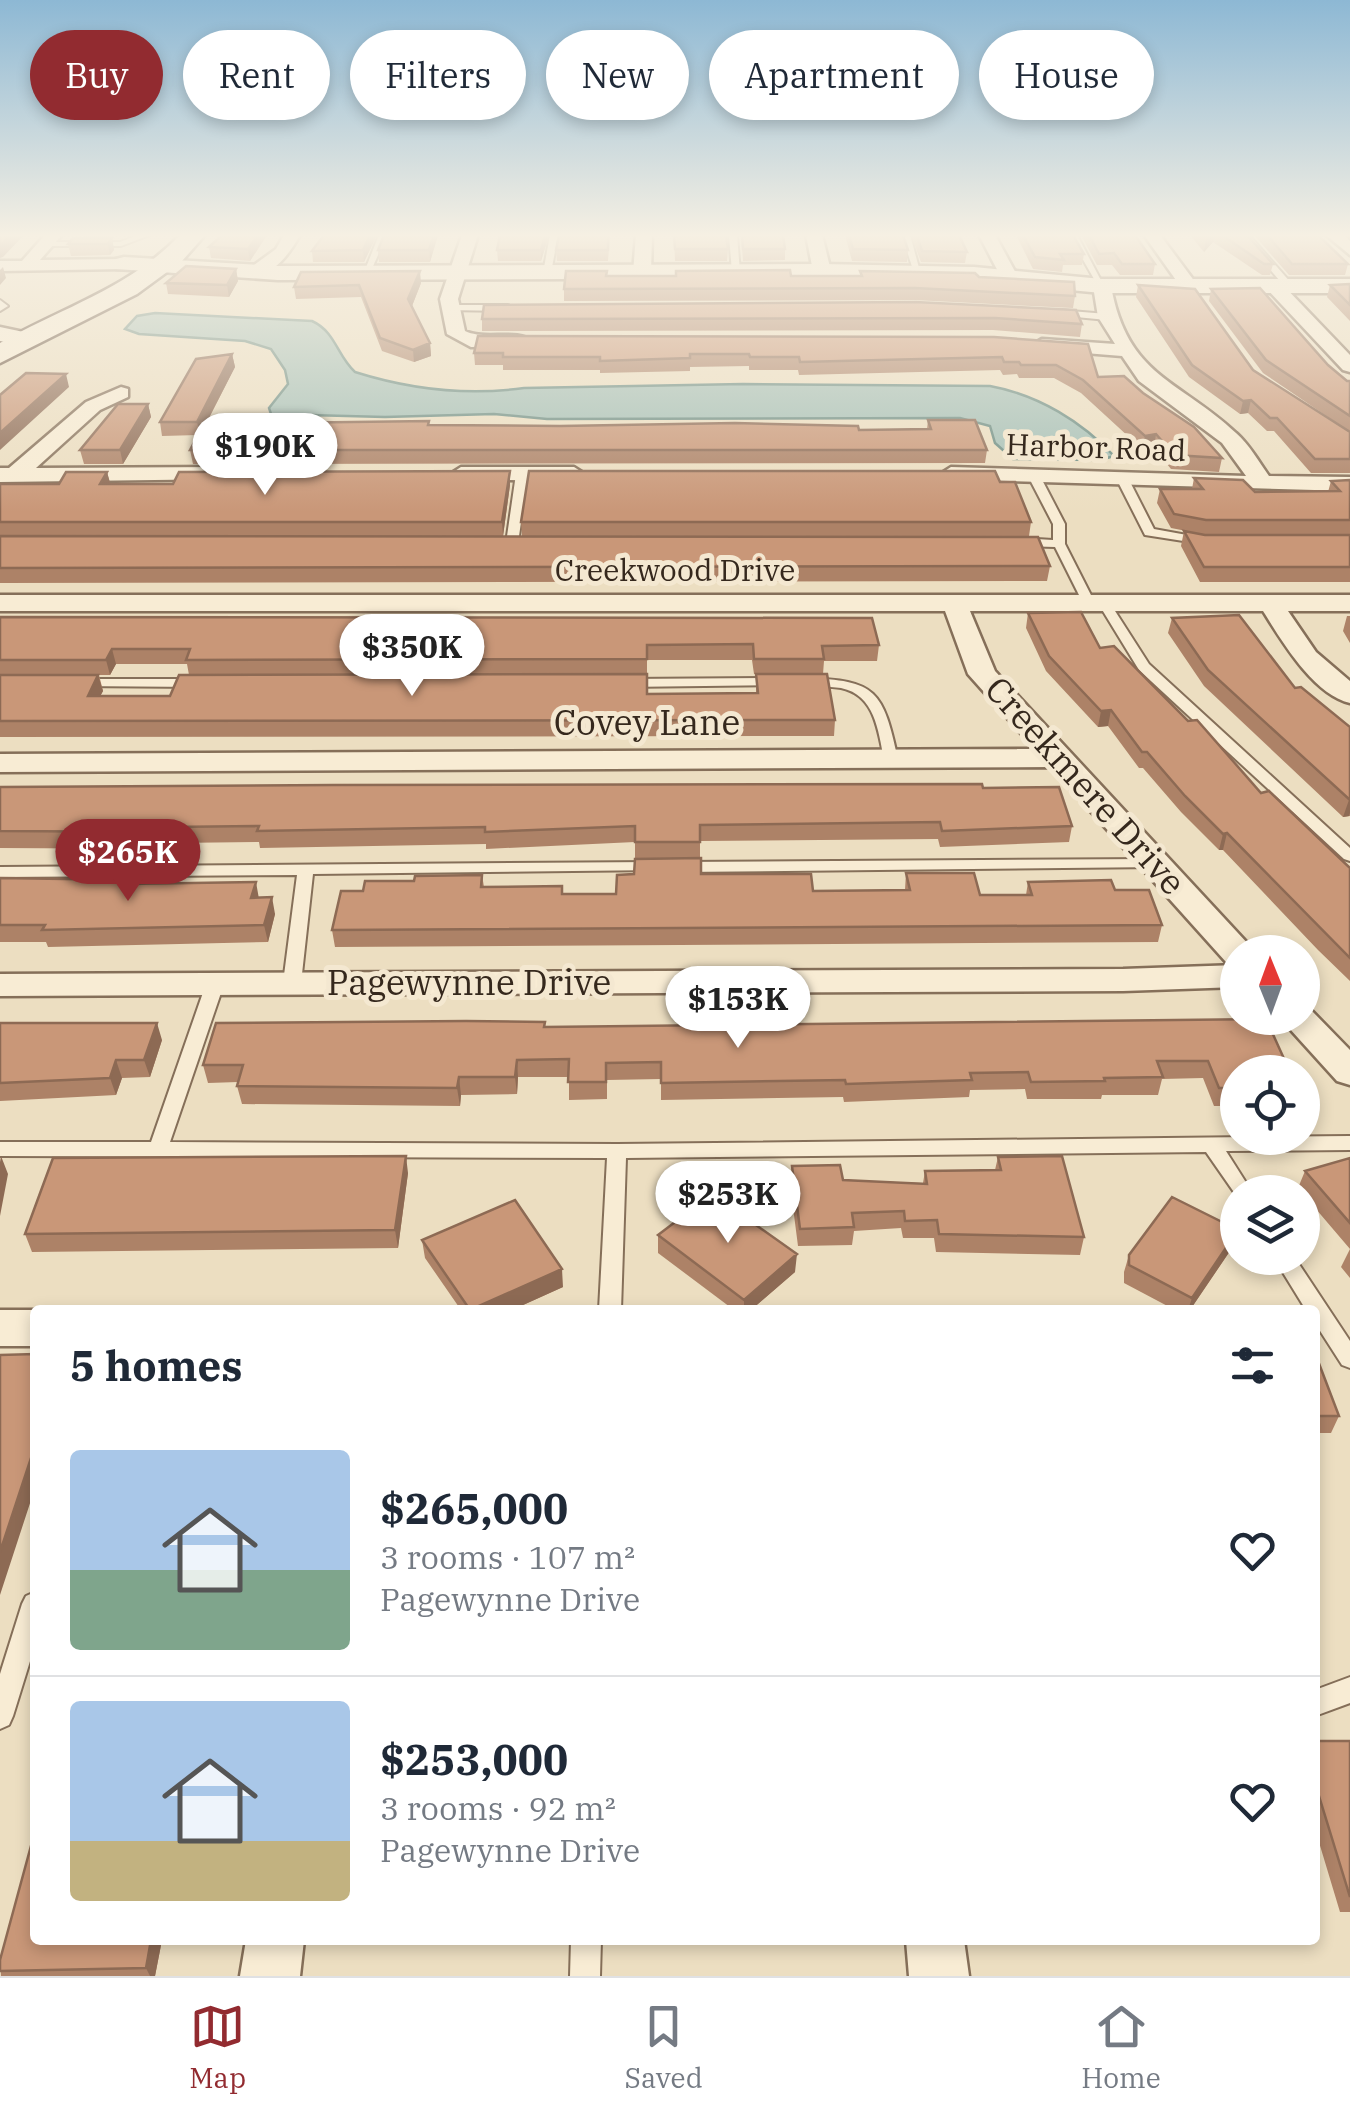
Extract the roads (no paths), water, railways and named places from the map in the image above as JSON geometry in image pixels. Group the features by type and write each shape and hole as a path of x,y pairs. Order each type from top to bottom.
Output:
{"main road":[{"path":"0,355 8,334"}],"street":[{"path":"453,327 460,337 490,342 553,342"},
{"path":"1112,327 1156,386 1230,438 1264,484"},
{"path":"1317,327 1350,366"},
{"path":"1027,344 1126,350"},
{"path":"7,475 93,406 121,393"},
{"path":"7,475 254,474"},
{"path":"433,474 600,474"},
{"name":"Harbor Road","path":"935,474 1350,484"},
{"name":"Creekwood Drive","path":"0,602 1350,603"},
{"path":"1270,602 1306,657 1350,695"},
{"name":"Creekmere Drive","path":"955,604 982,674 1220,935"},
{"name":"Covey Lane","path":"0,763 1055,758"},
{"name":"Pagewynne Drive","path":"0,985 1220,977"},
{"path":"1314,1035 1350,1072"},
{"path":"0,1328 30,1328"},
{"path":"270,1976 274,1945"},
{"path":"935,1945 939,1976"}],"lane":[{"path":"512,543 522,474"},
{"path":"1033,474 1059,524 1060,544 1144,667 1350,856"},
{"path":"1120,476 1149,532 1178,540 1221,542"},
{"path":"1011,542 1060,544"},
{"path":"492,543 530,543"},
{"path":"58,683 211,683"},
{"path":"609,683 849,684 878,703 891,759"},
{"path":"0,872 1154,864"},
{"path":"292,983 306,870"},
{"path":"159,1147 215,984"},
{"path":"0,1149 616,1151 1350,1143"},
{"path":"1212,1146 1231,1175"},
{"path":"610,1305 616,1151"},
{"path":"1295,1275 1315,1305"},
{"path":"1320,1313 1350,1358"},
{"path":"0,1716 30,1620"},
{"path":"1320,1701 1350,1690"},
{"path":"585,1976 586,1945"}],"water":[{"path":"321,327 355,372 439,390 743,384 990,386 1026,396 1058,412 1114,456 1100,460 1013,459 995,443 990,426 960,418 547,419 494,414 271,414 269,408 288,384 285,370 271,349 245,341 139,334 125,329"}]}
